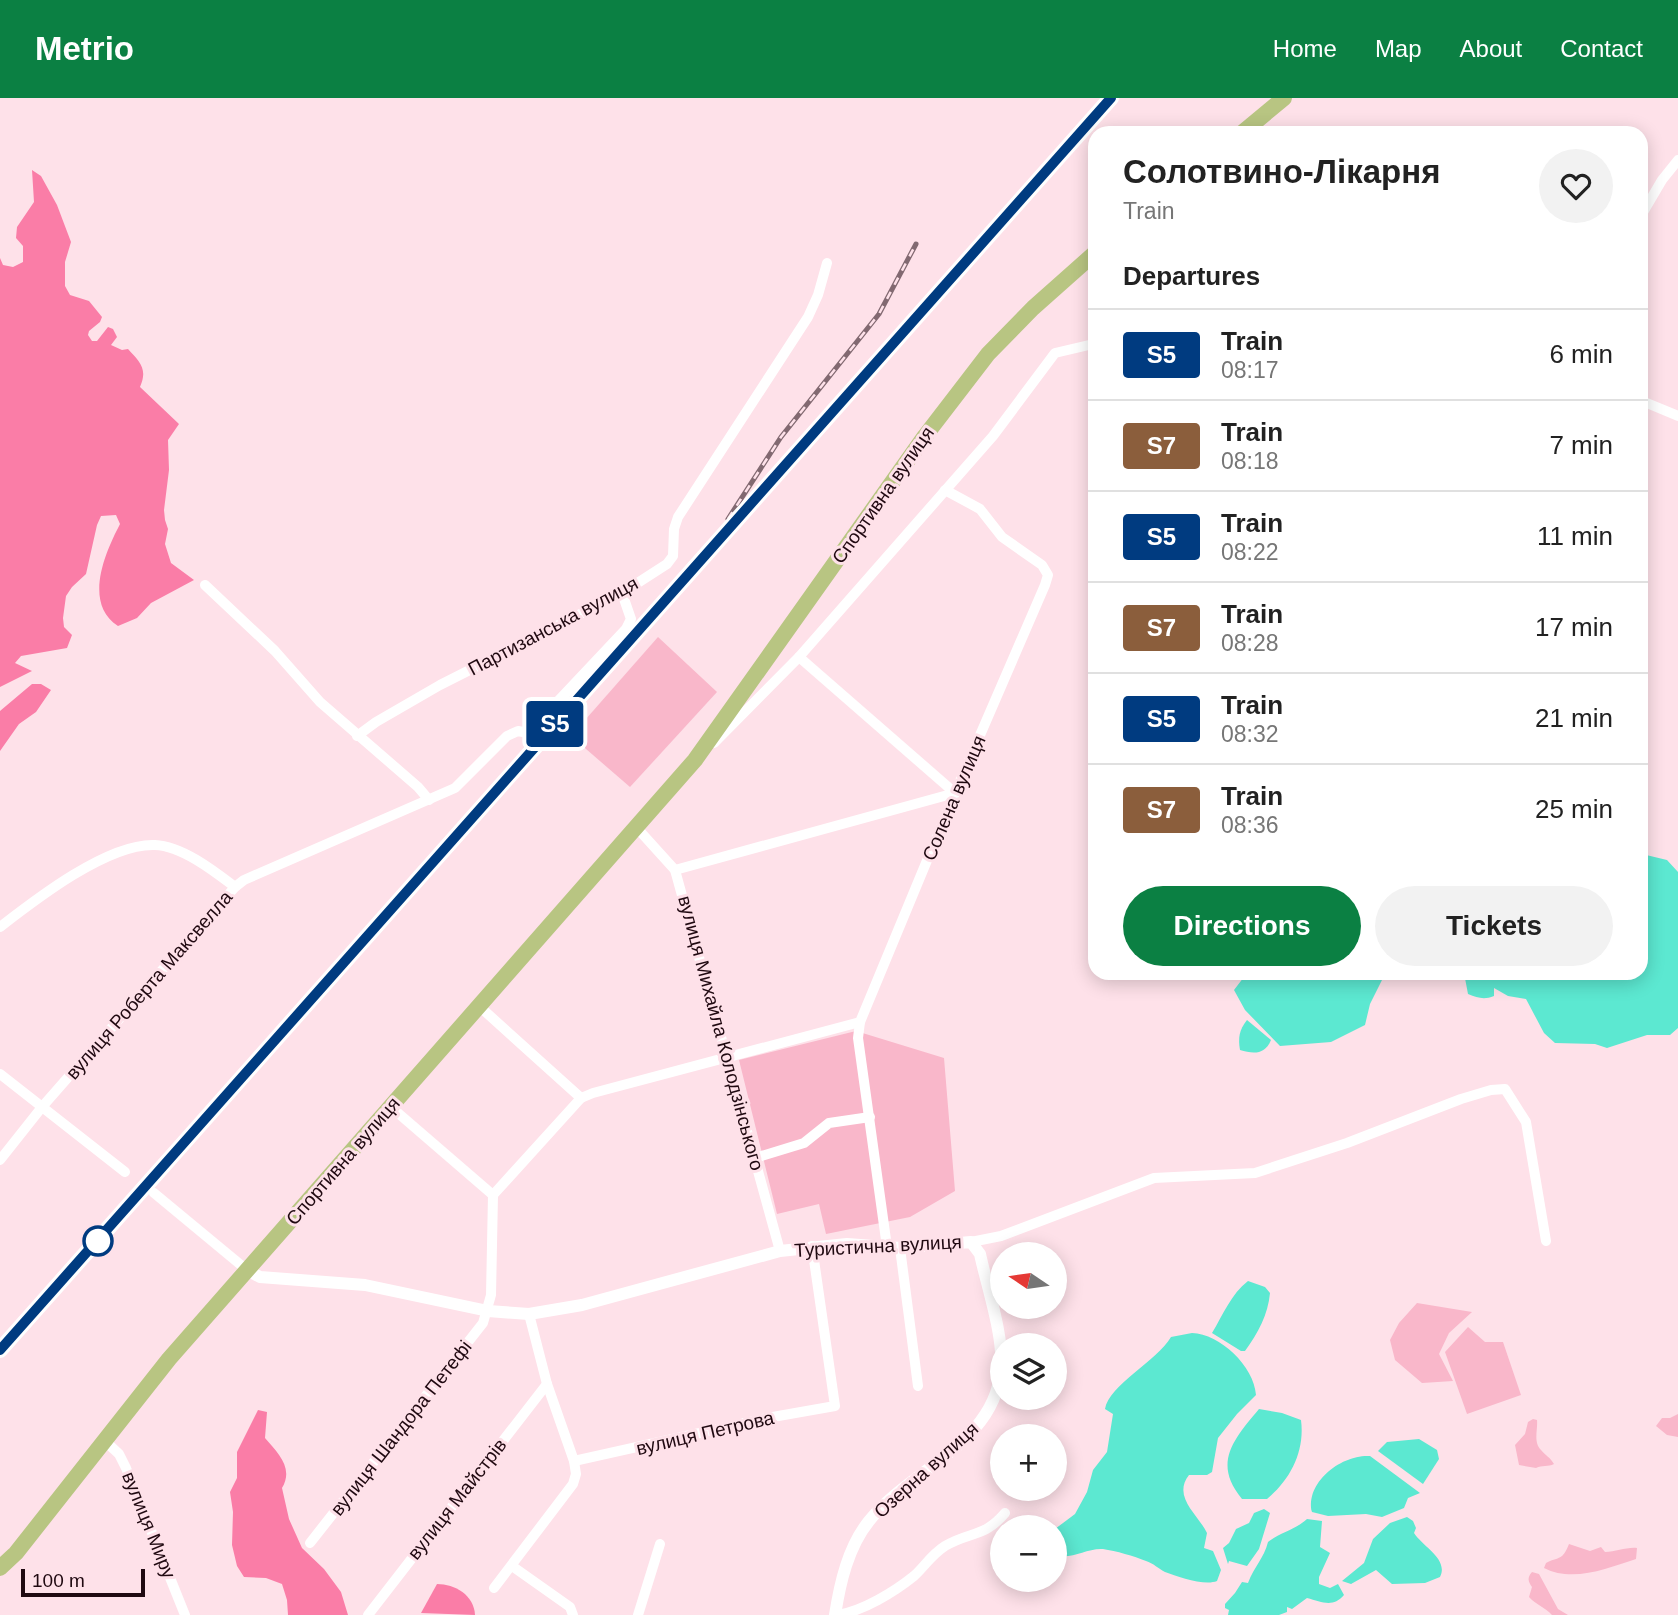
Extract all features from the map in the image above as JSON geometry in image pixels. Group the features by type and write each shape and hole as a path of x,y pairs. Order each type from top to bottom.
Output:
{"main road":[{"path":"1250,126 1284,98"},
{"name":"Спортивна вулиця","path":"0,1568 16,1553 169,1359 695,760 925,436 988,354 1033,307 1088,259"}],"street":[{"path":"1648,204 1678,160"},
{"name":"Партизанська вулиця","path":"357,736 440,685 622,593 667,564 673,555 674,529 678,517 808,317 818,295 827,263"},
{"name":"Спортивна вулиця","path":"695,760 800,657 993,436 1055,354 1088,345"},
{"path":"1648,404 1678,416"},
{"name":"Солена вулиця","path":"860,1022 1048,575 1042,565 1002,537 980,509 944,489"},
{"path":"205,585 275,651 320,702 418,787 429,800"},
{"name":"вулиця Роберта Максвелла","path":"0,1160 42,1107 234,887 244,880 455,788 507,736 518,731 528,733 626,629 631,619 622,593"},
{"path":"800,657 955,793"},
{"path":"675,870 955,793"},
{"name":"вулиця Михайла Колодзінського","path":"637,828 675,870 780,1251"},
{"path":"0,927 79,871 120,851 155,845 185,854 234,887"},
{"path":"479,1006 581,1098"},
{"path":"488,1311 491,1295 493,1195 581,1098 860,1022 858,1038 870,1117 918,1386"},
{"path":"0,1074 125,1172"},
{"name":"Туристична вулиця","path":"247,1270 260,1277 365,1285 488,1311 529,1314 582,1305 780,1251 847,1244 894,1247 971,1242 1002,1236 1154,1178 1255,1173 1347,1143 1481,1093 1505,1089 1526,1122 1546,1241"},
{"path":"391,1107 493,1195"},
{"path":"755,1158 804,1143 829,1123 870,1117"},
{"path":"154,1193 247,1270"},
{"name":"Озерна вулиця","path":"836,1615 847,1564 868,1522 953,1450 988,1412 996,1393 1001,1368 1000,1343 980,1254 971,1242"},
{"name":"вулиця Петрова","path":"574,1461 767,1418 835,1406 812,1247"},
{"name":"вулиця Шандора Петефі","path":"310,1543 483,1323 488,1311"},
{"path":"494,1588 573,1484 576,1474 547,1384 529,1314"},
{"name":"вулиця Майстрів","path":"368,1615 547,1384"},
{"name":"вулиця Миру","path":"104,1440 120,1454 185,1615"},
{"path":"836,1615 866,1607 915,1575 926,1560 946,1545 993,1527 1005,1513"},
{"path":"638,1615 660,1544"},
{"path":"512,1566 570,1607 573,1615"}],"shaded area":[{"path":"32,170 41,176 57,205 71,242 65,262 65,286 70,295 89,301 102,317 88,335 92,341 97,341 108,327 113,329 117,337 111,345 122,350 128,349 142,366 140,387 179,424 168,440 169,470 164,510 168,529 165,544 171,563 194,580 151,603 137,618 118,626 107,616 99,591 108,549 120,524 116,515 101,516 86,574 66,596 64,627 72,635 67,648 21,656 15,663 32,671 0,687 0,258 3,265 13,267 23,262 23,246 16,238 17,227 34,202"},
{"path":"658,637 717,692 630,787 571,736"},
{"path":"32,684 41,684 51,690 36,712 19,724 0,751 0,711"},
{"path":"1648,855 1667,860 1678,872 1678,1028 1670,1035 1647,1035 1607,1048 1595,1044 1555,1043 1544,1033 1526,999 1508,996 1494,988 1494,996 1490,997 1481,998 1468,994 1465,980 1648,980"},
{"path":"1242,980 1382,980 1370,1004 1365,1025 1331,1042 1280,1046 1245,1010 1234,990"},
{"path":"1247,1020 1271,1040 1262,1051 1254,1053 1240,1050 1240,1034"},
{"path":"856,1031 944,1058 955,1191 910,1217 826,1234 819,1204 777,1214 739,1060"},
{"path":"1248,1281 1265,1287 1270,1293 1262,1324 1245,1351 1241,1351 1212,1333 1232,1298"},
{"path":"1417,1303 1472,1312 1449,1333 1439,1354 1453,1381 1422,1383 1395,1360 1390,1340 1399,1323"},
{"path":"1468,1327 1485,1342 1503,1342 1521,1395 1467,1414 1445,1352"},
{"path":"1192,1333 1214,1339 1224,1345 1249,1373 1256,1395 1218,1438 1212,1472 1207,1475 1189,1475 1183,1491 1188,1505 1207,1533 1204,1548 1213,1551 1221,1570 1217,1581 1212,1582 1184,1578 1165,1572 1141,1559 1103,1549 1067,1556 1067,1520 1075,1514 1087,1492 1093,1470 1107,1452 1113,1414 1105,1409 1108,1400 1171,1337"},
{"path":"1259,1409 1301,1420 1301,1443 1294,1464 1276,1491 1267,1499 1242,1499 1228,1474 1230,1452"},
{"path":"258,1410 267,1412 265,1438 285,1467 282,1488 289,1519 302,1548 324,1569 341,1592 348,1615 288,1615 282,1584 266,1578 244,1577 237,1566 232,1545 233,1512 230,1492 237,1478 237,1452"},
{"path":"1678,1414 1678,1437 1667,1435 1656,1426 1662,1418"},
{"path":"1537,1420 1536,1440 1539,1447 1554,1464 1536,1468 1519,1465 1515,1445 1525,1434 1528,1422"},
{"path":"1419,1439 1437,1450 1439,1459 1423,1484 1378,1451 1387,1442"},
{"path":"1370,1456 1420,1493 1408,1498 1404,1508 1382,1517 1366,1514 1328,1516 1312,1512 1314,1490 1328,1472 1348,1460"},
{"path":"1264,1509 1270,1513 1259,1549 1247,1566 1229,1561 1228,1564 1223,1548 1229,1543 1236,1529 1249,1523 1254,1513"},
{"path":"1407,1517 1413,1521 1416,1528 1414,1533 1441,1564 1440,1577 1425,1583 1392,1584 1376,1570 1351,1584 1342,1581 1364,1563 1373,1539 1390,1523"},
{"path":"1307,1519 1322,1521 1320,1547 1330,1553 1319,1577 1319,1584 1330,1588 1338,1584 1344,1595 1331,1603 1307,1598 1292,1609 1287,1607 1287,1612 1279,1615 1228,1615 1229,1610 1225,1608 1225,1604 1242,1582 1248,1583 1268,1542"},
{"path":"1569,1544 1590,1551 1601,1547 1605,1552 1637,1548 1636,1559 1590,1573 1567,1574 1544,1568 1546,1563 1562,1556"},
{"path":"1532,1572 1539,1574 1558,1609 1568,1615 1552,1615 1529,1597 1532,1587 1529,1578"},
{"path":"437,1584 450,1586 467,1596 475,1615 421,1613"}],"railway":[{"path":"0,1350 1111,98"},
{"path":"728,519 781,437 879,314 916,244"}],"train":[{"name":"S5","path":"0,1350 1111,98"}]}
